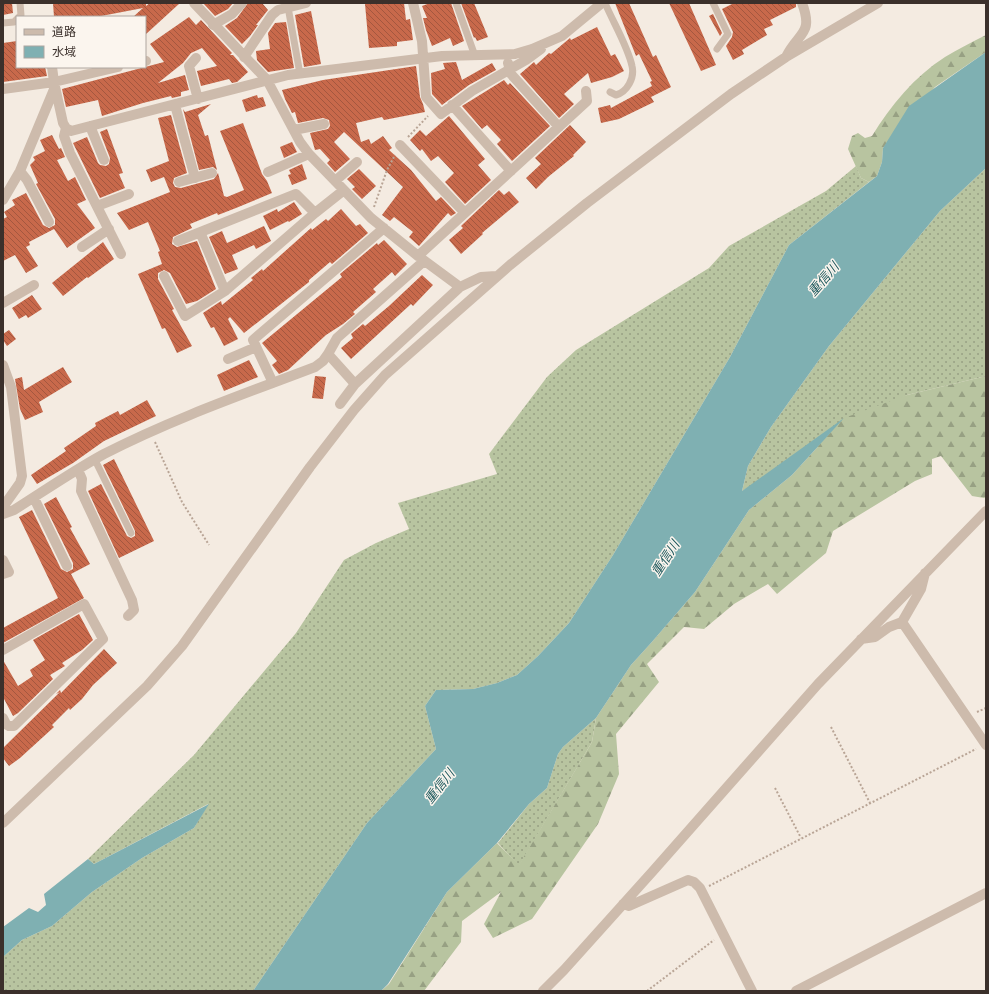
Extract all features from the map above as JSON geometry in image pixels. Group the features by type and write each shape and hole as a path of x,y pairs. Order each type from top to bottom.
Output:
{"street":[{"path":"194,3 213,25 267,80 309,154 384,228 460,287"},
{"path":"213,25 232,14 242,3"},
{"path":"244,56 272,15 278,10 306,3"},
{"path":"413,3 422,41 426,97 441,114 472,91 538,51 545,43"},
{"path":"66,128 71,131 267,80 300,74 442,56 515,54 562,36 603,3"},
{"path":"786,58 791,46 805,31 807,18 802,3"},
{"path":"3,823 147,686 182,646 310,467 354,410 385,375 496,276 724,99 786,58 878,3"},
{"path":"499,55 507,60 511,74 558,127"},
{"path":"196,58 188,66 198,99"},
{"path":"52,68 66,128 64,136 70,153 121,254"},
{"path":"3,89 55,84 114,68"},
{"path":"3,200 20,171 55,84"},
{"path":"3,514 34,498 95,460 150,432 315,367 323,361 337,338 421,258 464,213 587,100 586,91"},
{"path":"175,105 195,178"},
{"path":"452,105 511,171"},
{"path":"294,130 324,124"},
{"path":"90,126 104,160"},
{"path":"400,145 464,213"},
{"path":"268,172 309,154"},
{"path":"335,181 357,162"},
{"path":"20,171 27,180 48,222"},
{"path":"179,182 212,173"},
{"path":"164,276 185,316 226,291 315,213 344,190"},
{"path":"97,206 128,194"},
{"path":"178,240 296,194 315,213"},
{"path":"273,383 253,340 384,228"},
{"path":"82,247 109,229"},
{"path":"200,232 226,291"},
{"path":"340,404 355,384 460,287 481,277 496,276"},
{"path":"3,303 34,285"},
{"path":"228,359 256,347"},
{"path":"328,354 355,384"},
{"path":"3,365 11,387 22,476 20,483 3,507"},
{"path":"78,470 82,479 81,491 132,600 134,610 128,616"},
{"path":"34,498 61,562"},
{"path":"543,991 564,970 818,684 986,510"},
{"path":"3,560 8,572 3,574"},
{"path":"861,639 875,637 889,627 902,622 921,589 925,573"},
{"path":"3,650 84,604 103,639 14,726 9,726 6,724 3,718"},
{"path":"902,622 986,744"},
{"path":"623,904 629,906 688,880 694,882 701,890 752,991"},
{"path":"796,991 986,893"}],"lane":[{"path":"20,3 21,14 20,16"},
{"path":"456,3 475,56"},
{"path":"603,3 633,67 628,87 623,93 616,95 610,92"},
{"path":"713,3 728,34 717,49"},
{"path":"288,7 300,74"},
{"path":"3,23 14,22 16,20"},
{"path":"95,460 131,533"}],"path":[{"path":"150,432 182,502 209,545"},
{"path":"830,727 870,803"},
{"path":"701,890 986,744"},
{"path":"776,788 801,838"},
{"path":"647,991 723,933"}],"green space":[{"path":"986,35 986,52 935,87 883,148 882,162 877,176 869,182 861,178 848,149 852,136 858,133 865,138 872,136 895,103 923,73 945,57"},
{"path":"856,166 861,178 869,182 789,245 730,357 613,555 569,623 538,656 517,675 497,683 473,689 436,690 425,706 436,749 367,823 253,991 3,991 3,957 22,940 52,926 92,892 142,858 194,828 208,804 94,864 88,859 194,755 296,633 344,560 376,543 409,529 398,503 497,474 489,454 547,377 576,350 709,268 729,246 826,191"},
{"path":"986,168 986,376 907,395 742,491 748,466 771,427 829,346 940,211"},
{"path":"986,376 986,497 972,496 941,456 932,459 932,474 915,481 833,531 826,553 777,594 768,584 734,604 704,629 684,627 647,664 659,682 616,734 619,774 598,824 532,919 493,938 484,924 501,892 462,921 461,942 424,991 381,991 389,984 447,892 497,843 519,865 592,742 596,718 631,665 695,592 749,510 792,475 844,418 907,395"},
{"path":"596,718 592,742 519,866 498,843 529,804 547,788 558,754 563,747"}],"water":[{"name":"重信川","path":"986,52 986,168 940,211 829,346 771,427 748,466 742,491 844,418 792,475 749,510 695,592 631,665 596,718 563,747 558,754 547,788 529,804 497,843 447,892 388,984 381,991 253,991 367,823 436,749 425,706 436,690 473,689 497,683 517,675 538,656 569,623 613,555 730,357 789,245 877,176 882,162 883,148 909,106"},
{"path":"209,804 194,828 142,858 92,892 52,926 22,940 3,957 3,927 29,908 38,912 46,905 44,894 88,859 94,864"}],"building":[{"path":"3,3 12,3 13,13 3,15"},
{"path":"53,3 146,3 146,6 150,3 180,3 146,34 146,16 134,16 143,8 101,16 54,16"},
{"path":"203,3 233,3 228,9 215,16"},
{"path":"248,3 262,3 268,10 256,25 258,25 250,36 242,44 225,26 237,18"},
{"path":"404,3 406,20 410,19 413,40 397,42 397,46 369,48 365,4"},
{"path":"430,3 451,3 464,41 453,46 450,38 432,46 423,18 427,18 422,6"},
{"path":"461,3 474,3 488,37 477,41 475,37 474,38"},
{"path":"615,3 629,3 653,57 656,55 671,87 651,97 654,102 619,119 601,123 598,108 610,105 611,108 652,86 650,82 652,81 639,54 636,56"},
{"path":"669,3 689,3 716,65 701,71"},
{"path":"734,3 796,3 796,7 770,20 773,25 764,29 767,35 742,50 744,54 733,60 726,46 732,37 733,32 722,9"},
{"path":"311,11 321,64 304,67 295,15"},
{"path":"713,14 722,33 720,36 709,16"},
{"path":"189,17 196,25 201,20 232,53 230,55 233,55 248,72 237,82 232,83 229,79 201,86 197,71 217,66 202,48 191,53 183,63 158,83 185,75 189,90 181,92 181,96 172,98 171,96 143,103 102,116 98,100 66,107 62,89 164,62 150,44"},
{"path":"286,22 294,68 268,72 257,60 256,51 270,49 268,33 275,23"},
{"path":"597,27 611,56 615,54 624,71 612,77 591,83 588,73 564,94 574,104 559,118 520,74 534,62 536,65 549,53 551,54 570,38 571,40"},
{"path":"16,41 16,68 45,68 47,76 3,82 3,43"},
{"path":"456,62 462,80 492,63 496,70 469,85 442,105 432,94 431,73 445,69 443,63"},
{"path":"416,66 420,97 425,112 384,120 382,117 356,123 361,142 369,139 371,144 383,136 392,148 389,150 411,170 436,201 441,197 456,213 451,216 448,213 419,246 409,237 413,232 394,217 390,221 382,215 403,187 344,132 334,142 350,159 335,172 327,163 330,160 320,149 315,150 310,133 328,129 330,126 329,120 323,118 298,123 295,112 292,113 282,90 323,80"},
{"path":"504,80 508,85 510,83 550,126 512,161 497,144 501,140 487,125 482,129 462,106"},
{"path":"257,95 258,98 263,97 266,106 246,112 242,100"},
{"path":"211,104 198,115 205,136 208,135 217,170 213,167 199,170 183,109 185,112"},
{"path":"171,115 187,173 174,178 173,183 175,187 181,188 214,179 218,173 224,196 227,197 244,190 220,131 243,123 262,174 272,193 218,215 217,213 190,224 192,228 173,237 172,244 177,247 197,241 216,289 197,301 186,304 170,273 164,270 158,273 158,279 174,309 172,310 192,346 177,353 165,328 162,329 138,274 162,264 158,252 160,251 148,222 129,230 117,213 170,192 164,177 151,182 146,170 169,161 158,118"},
{"path":"449,116 485,159 478,165 491,180 465,204 445,182 454,173 438,156 431,161 422,149 420,151 410,140 420,130 426,136"},
{"path":"570,125 586,142 573,155 574,156 536,189 526,178 541,164 535,158"},
{"path":"107,129 123,173 119,174 125,188 100,198 73,143 87,137 98,163 106,166 109,164 110,158 100,132"},
{"path":"52,135 65,157 57,160 68,181 75,177 86,200 77,204 95,228 67,248 54,229 29,242 30,245 26,247 38,266 26,273 15,255 3,261 3,219 7,217 4,212 15,205 12,200 26,193 43,225 49,228 55,225 55,219 36,184 38,183 30,165 35,160 33,157 45,151 40,140"},
{"path":"292,142 297,152 284,158 280,147"},
{"path":"302,164 307,179 292,185 288,175 291,174 289,170"},
{"path":"359,169 376,186 362,199 352,189 355,187 347,179"},
{"path":"499,190 504,195 509,191 519,202 482,233 483,234 461,254 449,240 463,228 461,226"},
{"path":"294,202 302,214 289,222 288,221 270,230 263,216 277,209 278,212"},
{"path":"341,209 356,226 360,224 368,233 332,264 330,262 309,280 309,282 244,333 230,317 228,319 238,339 224,346 214,327 211,328 203,313 221,301 222,305 253,280 251,278 262,269 263,271 311,228 312,230 326,219 328,221"},
{"path":"264,226 271,241 256,249 254,245 232,255 238,269 225,274 209,237 222,231 227,243"},
{"path":"384,240 407,264 395,276 392,272 373,289 376,292 353,312 355,314 326,335 288,370 279,374 272,365 277,361 262,343 342,277 340,274 377,243 378,245"},
{"path":"103,242 114,259 88,278 87,277 63,296 52,283"},
{"path":"422,275 433,285 413,306 411,304 351,359 341,348 353,338 351,334 363,324 365,326"},
{"path":"32,295 42,309 28,318 26,315 19,319 12,308"},
{"path":"9,330 16,339 7,346 3,340 3,334"},
{"path":"249,360 258,377 224,391 217,375"},
{"path":"63,367 72,382 39,402 43,412 25,420 20,409 15,379 22,377 24,390"},
{"path":"315,376 326,377 323,399 312,398"},
{"path":"147,400 156,416 104,441 73,463 37,484 31,475 66,451 64,448 96,426 95,423 118,411 120,415"},
{"path":"114,459 154,541 119,558 88,491 101,484 127,536 131,538 135,536 135,531 103,465"},
{"path":"56,497 72,527 70,528 90,564 71,574 84,598 3,643 3,628 58,598 19,517 32,510 61,569 67,572 73,569 73,563 44,504"},
{"path":"79,614 93,640 82,650 62,663 65,666 50,675 53,679 13,716 3,697 3,660 18,686 33,676 30,670 45,660 33,640"},
{"path":"104,649 117,663 93,685 82,699 70,710 69,708 52,725 54,727 9,766 3,758 3,748 60,692 56,694 60,690 61,693"}]}
